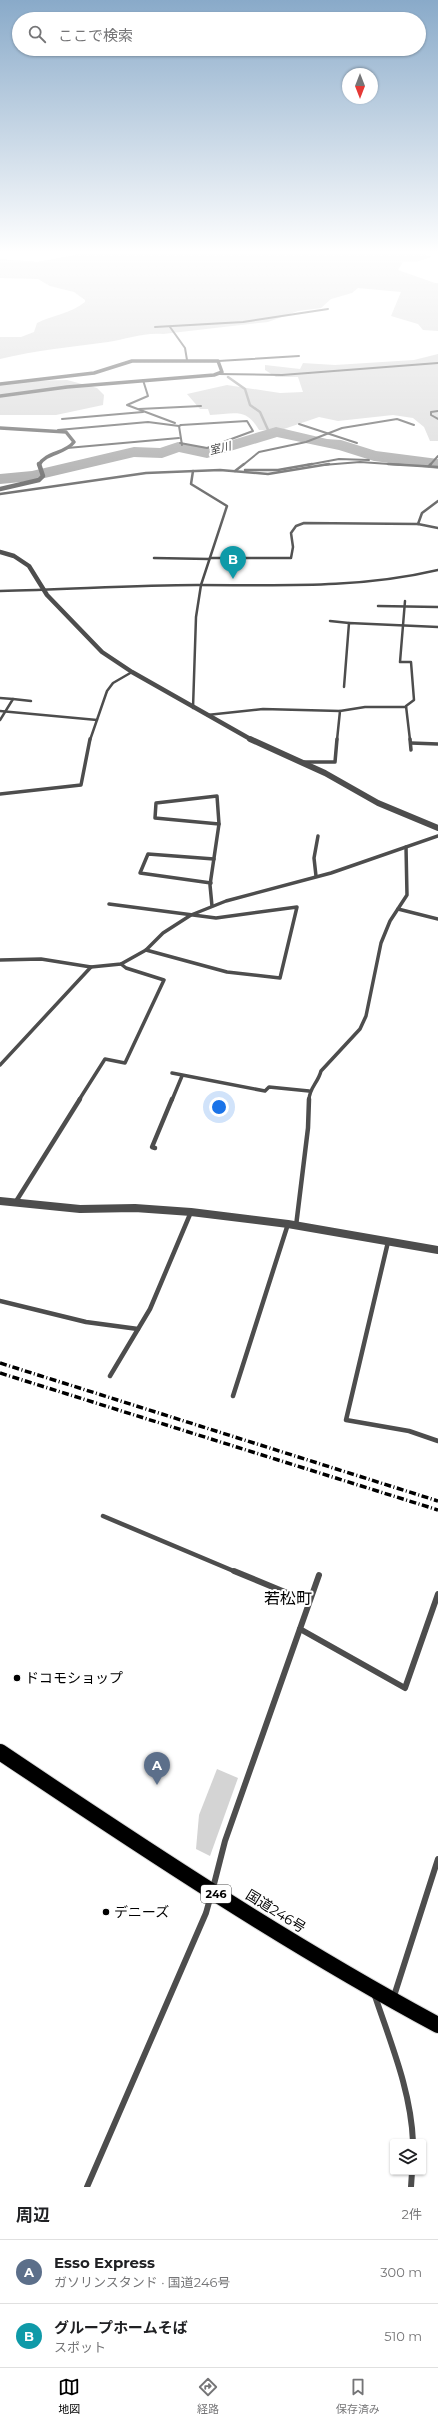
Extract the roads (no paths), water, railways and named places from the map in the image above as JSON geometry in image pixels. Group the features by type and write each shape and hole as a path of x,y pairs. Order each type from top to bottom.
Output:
{"highway":[{"name":"国道246号","path":"0,1752 212,1892 373,1991 438,2025"}],"street":[{"path":"0,384 94,373 117,364 132,361 218,361 298,356"},
{"path":"218,361 222,372 219,374"},
{"path":"0,396 60,388 219,374 282,375 438,362"},
{"path":"143,380 148,396 127,405 180,425"},
{"path":"137,409 201,406"},
{"path":"438,411 431,412 431,415 438,420"},
{"path":"62,419 145,412"},
{"path":"180,425 179,438 181,444 207,448 248,435 253,431 244,415"},
{"path":"236,470 259,452 306,442 327,433 397,419 414,425"},
{"path":"0,428 58,430 148,422 180,425 247,421"},
{"path":"298,424 357,443"},
{"path":"58,430 66,432 73,440 73,444 68,448"},
{"path":"0,489 39,480 43,476 39,464 43,458 68,448 179,438"},
{"path":"430,465 438,456"},
{"path":"0,494 133,474 236,470 268,474 334,463 373,461 430,465 438,467"},
{"path":"193,471 191,484 227,506 201,585 196,617 193,708"},
{"path":"418,524 418,516 423,510 438,501"},
{"path":"154,558 291,558 290,531 294,526 304,523 418,524 438,528"},
{"path":"0,552 14,556 29,566 44,590 102,652 132,672 206,716 257,743 325,773 378,803 438,828"},
{"path":"0,591 107,586 302,586 387,582 438,570"},
{"path":"206,716 214,713 263,709 340,711 365,707 406,707 414,700 411,662 400,662 400,651 405,626 404,601"},
{"path":"378,606 438,607"},
{"path":"330,621 438,628"},
{"path":"344,687 349,623"},
{"path":"0,794 23,793 36,789 81,785 86,750 106,693 113,683 132,672"},
{"path":"0,698 31,701"},
{"path":"0,720 7,711 13,699"},
{"path":"406,707 412,750"},
{"path":"0,711 97,720"},
{"path":"301,762 335,762 340,711"},
{"path":"411,743 438,744"},
{"path":"212,906 211,883 219,824 217,796 156,803 155,818 219,824"},
{"path":"316,876 314,858 318,836"},
{"path":"0,960 41,959 91,967 121,964 146,950 163,933 191,915 212,906 240,896 316,876 438,836"},
{"path":"296,1226 308,1128 309,1091 319,1078 321,1072 360,1029 366,1016 381,942 407,895 406,847"},
{"path":"211,883 140,873 148,854 214,859"},
{"path":"109,904 216,918 297,907 280,978 227,972 146,950"},
{"path":"398,909 438,919"},
{"path":"15,1203 105,1059 126,1063 157,997 164,980 126,968 121,964"},
{"path":"0,1065 91,967"},
{"path":"172,1073 265,1091 269,1087 309,1091"},
{"path":"155,1148 152,1147 182,1076"},
{"path":"0,1201 80,1209 135,1208 191,1212 288,1224 438,1250"},
{"path":"110,1376 150,1309 191,1212"},
{"path":"233,1396 288,1224"},
{"path":"388,1241 360,1351 346,1420 409,1431 438,1441"},
{"path":"0,1302 86,1322 138,1329"},
{"path":"103,1516 309,1602"},
{"path":"87,2187 121,2112 200,1926 212,1892 225,1841 319,1575"},
{"path":"300,1629 405,1688 438,1594"},
{"path":"392,2002 438,1859"},
{"path":"373,1991 406,2094 413,2139"},
{"path":"411,2187 412,2175"}],"waterway":[{"path":"228,377 245,389 250,405 260,412 269,432"},
{"name":"室川","path":"0,479 32,476 134,452 162,453 178,447 207,453 276,432 327,444 341,445 374,456 438,464"}],"railway":[{"path":"0,1363 438,1501"},
{"path":"0,1373 438,1510"}],"place":[{"name":"グループホームそば","path":"233,579"},
{"name":"ドコモショップ","path":"17,1678"},
{"name":"Esso Express","path":"157,1785"},
{"name":"デニーズ","path":"106,1912"}],"district":[{"name":"若松町","path":"288,1598"}]}
